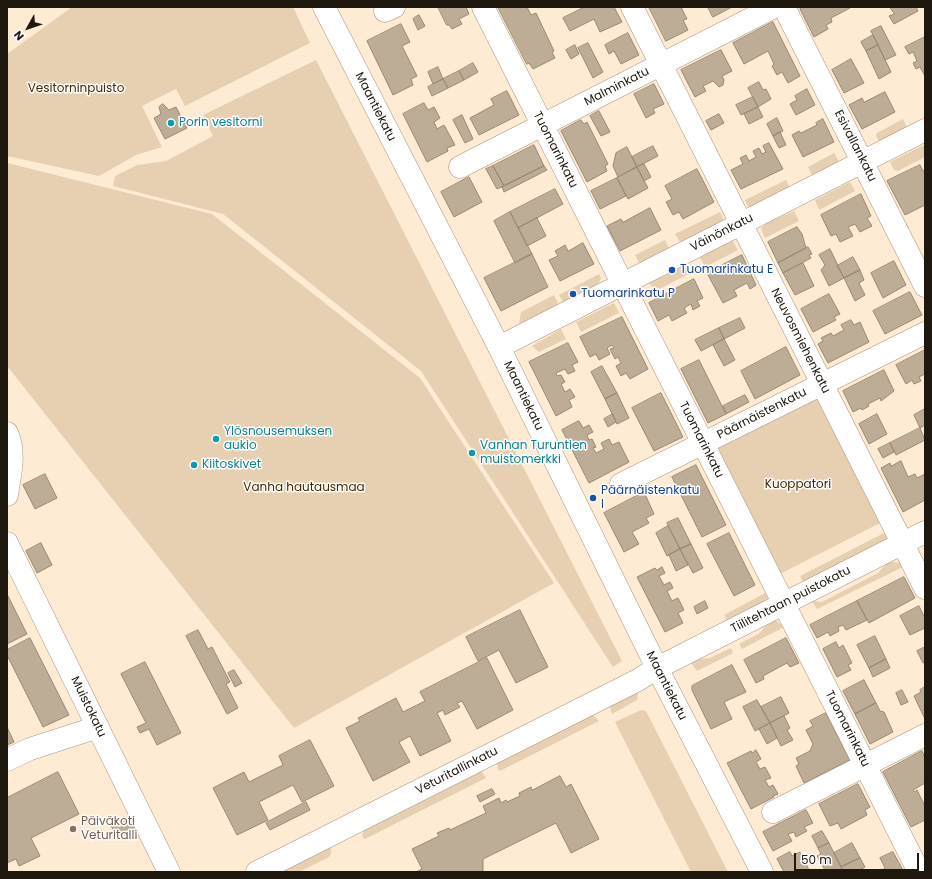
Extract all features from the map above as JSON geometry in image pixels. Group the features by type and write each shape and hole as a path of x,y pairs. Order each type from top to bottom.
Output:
{"street":[{"name":"Maantiekatu","path":"324,7 499,347 657,668 762,872"},
{"name":"Tuomarinkatu","path":"483,7 919,872"},
{"name":"Neuvosmiehenkatu","path":"632,7 925,588"},
{"name":"Malminkatu","path":"460,166 774,7"},
{"name":"Esivallankatu","path":"784,7 925,286"},
{"name":"Väinönkatu","path":"499,347 925,130"},
{"name":"Päärnäistenkatu","path":"621,484 925,333"},
{"path":"7,433 12,447 12,455 7,495"},
{"name":"Tiilitehtaan puistokatu","path":"657,668 925,532"},
{"name":"Muistokatu","path":"9,550 169,872"},
{"name":"Veturitallinkatu","path":"257,872 638,680 657,668"},
{"path":"7,760 30,749 98,727"},
{"path":"773,812 925,735"}],"green space":[{"name":"Vesitorninpuisto","path":"72,7 293,7 310,43 185,106 176,89 142,106 162,147 136,155 99,176 7,156 7,54"},
{"path":"316,60 622,661 613,667 421,371 223,214 113,186 115,176 137,165 166,161 213,136 203,115"},
{"path":"903,119 908,130 880,144 876,135 877,133"},
{"path":"924,145 925,157 898,171 894,170 890,162"},
{"path":"834,153 840,163 813,177 808,167"},
{"name":"Vanha hautausmaa","path":"7,163 212,214 420,378 554,583 294,728 7,366"},
{"path":"786,180 791,190 749,209 745,200"},
{"path":"850,182 855,191 819,210 815,200"},
{"path":"794,211 799,221 765,238 761,228 767,223"},
{"path":"720,212 724,221 681,244 675,234"},
{"path":"665,240 670,250 640,265 635,255"},
{"path":"732,240 738,250 705,267 699,256"},
{"path":"686,263 690,273 656,291 649,283 683,267"},
{"path":"599,274 601,278 599,283 563,302 559,295"},
{"path":"554,295 559,305 528,322 519,324 521,312"},
{"path":"614,303 619,313 581,332 576,322"},
{"path":"561,329 566,339 539,352 532,346"},
{"name":"Kuoppatori","path":"818,397 882,522 778,575 714,449"},
{"path":"886,532 887,540 805,586 800,576"},
{"path":"889,561 899,563 903,567 817,609 812,601 822,602 878,573"},
{"path":"767,592 768,601 729,625 724,615"},
{"path":"777,621 784,627 742,649 739,644 760,633 768,623"},
{"path":"731,648 733,653 697,671 691,663 697,659 710,658"},
{"path":"634,692 638,693 637,700 612,714 610,706"},
{"path":"641,710 646,711 728,872 691,872 615,722"},
{"path":"592,714 599,721 500,771 498,769 497,762"},
{"path":"481,771 486,778 365,839 363,838 362,835 364,830"},
{"path":"331,846 331,854 329,857 299,872 274,872"}],"building":[{"path":"438,7 466,7 469,14 459,19 462,24 452,29 449,25 447,25"},
{"path":"498,7 527,7 531,15 536,13 554,51 552,52 555,58 533,69 529,63 527,64"},
{"path":"585,7 614,7 622,22 600,32 594,19 570,31 563,18"},
{"path":"649,7 681,7 687,19 683,20 688,30 666,41"},
{"path":"708,7 732,7 713,17"},
{"path":"805,7 850,8 831,18 832,22 826,25 828,29 814,37 800,9"},
{"path":"890,7 916,7 918,11 894,24 889,16 894,14"},
{"path":"419,15 425,26 418,30 413,19"},
{"path":"773,22 800,76 788,83 782,72 777,75 772,66 774,64 768,51 744,64 733,43"},
{"path":"401,24 410,42 402,46 417,76 411,79 413,85 393,95 367,41"},
{"path":"881,26 896,55 885,60 871,31"},
{"path":"628,33 639,55 621,64 614,51 609,54 605,45"},
{"path":"873,35 878,45 866,51 861,42"},
{"path":"925,37 925,76 920,67 916,69 913,63 917,61 913,52 909,54 905,47"},
{"path":"588,43 603,72 593,78 578,48"},
{"path":"575,45 579,54 571,59 566,50"},
{"path":"878,45 891,72 879,79 866,51"},
{"path":"721,50 732,71 722,76 724,80 723,85 719,87 713,81 703,86 706,91 695,97 681,70"},
{"path":"851,59 864,83 844,93 832,70"},
{"path":"473,63 478,72 464,80 459,71"},
{"path":"438,67 443,79 433,84 428,72"},
{"path":"459,71 464,80 448,88 443,79"},
{"path":"443,79 448,88 432,96 428,87"},
{"path":"759,82 763,90 766,89 771,99 758,107 748,88"},
{"path":"654,84 664,104 653,109 655,113 646,118 634,94"},
{"path":"807,89 815,105 796,115 790,104 797,100 795,96"},
{"path":"507,91 519,115 479,135 470,118 494,105 491,99"},
{"path":"885,92 895,112 862,129 849,105 862,98 864,102"},
{"path":"753,97 758,107 741,115 736,105"},
{"path":"424,103 428,110 434,107 440,118 434,122 437,129 444,125 455,145 447,148 448,151 427,162 403,114"},
{"name":"Porin vesitorni","path":"163,104 169,110 176,107 187,128 165,139 154,118 161,114 159,107"},
{"path":"758,107 763,117 749,124 744,114"},
{"path":"599,111 610,132 601,136 590,116"},
{"path":"719,114 724,123 711,130 706,121"},
{"path":"462,115 473,139 465,143 453,120"},
{"path":"777,118 783,131 773,136 767,124"},
{"path":"823,119 834,142 803,157 792,135 799,131 801,133 817,125 816,123"},
{"path":"581,120 584,124 587,122 608,164 605,166 607,171 587,182 561,131"},
{"path":"780,132 786,145 779,148 773,136"},
{"path":"769,143 783,169 741,189 731,170 743,164 740,158 746,155 749,161 756,157 753,151 759,148 762,154 766,152 763,146"},
{"path":"534,145 544,166 504,186 493,166"},
{"path":"653,146 658,156 637,167 632,157"},
{"path":"627,147 637,167 618,177 613,166 616,153"},
{"path":"644,164 651,177 644,181 637,167"},
{"path":"920,165 923,171 925,170 925,205 905,215 887,181"},
{"path":"493,166 504,186 497,189 486,169"},
{"path":"544,166 547,170 504,192 502,187"},
{"path":"637,167 648,188 628,199 617,178"},
{"path":"697,169 714,202 683,219 679,212 673,215 666,202 672,199 665,186"},
{"path":"469,177 482,202 454,217 441,192"},
{"path":"617,178 626,196 600,209 591,191"},
{"path":"555,189 563,204 518,228 510,212"},
{"path":"861,194 871,216 867,218 872,226 860,232 855,224 848,227 853,236 840,242 836,234 831,236 821,215"},
{"path":"650,208 661,230 620,251 607,226 621,219 623,222"},
{"path":"510,212 532,254 515,263 494,221"},
{"path":"537,218 546,236 527,246 518,228"},
{"path":"797,227 802,234 806,248 778,263 768,242"},
{"path":"583,243 594,264 560,281 549,260 558,256 555,251 565,245 568,251"},
{"path":"808,247 812,254 809,255 811,258 783,273 778,263"},
{"path":"830,249 844,278 829,286 821,270 825,265 819,255"},
{"path":"532,254 548,287 501,311 484,278"},
{"path":"742,255 756,285 750,289 747,283 734,290 737,296 723,303 707,273"},
{"path":"853,257 860,270 844,278 837,266"},
{"path":"894,261 906,285 883,298 871,273"},
{"path":"803,263 814,286 795,295 783,273"},
{"path":"860,270 864,280 859,283 865,295 855,301 844,278"},
{"path":"694,279 703,298 697,301 700,306 693,310 691,304 684,308 687,313 672,321 669,315 658,321 649,303"},
{"path":"910,292 922,315 885,334 873,311"},
{"path":"829,294 840,314 834,317 836,320 813,332 801,309"},
{"path":"622,317 648,369 630,379 626,373 621,376 616,366 621,363 618,357 615,359 610,349 614,348 612,345 607,348 610,354 599,360 596,354 590,357 580,337"},
{"path":"740,318 745,328 724,339 719,328"},
{"path":"851,320 854,325 860,322 869,342 828,363 818,344 823,341 821,338 831,333 833,336 844,330 841,325"},
{"path":"719,328 724,339 701,351 695,340"},
{"path":"724,339 735,360 724,366 713,345"},
{"path":"568,343 578,362 572,365 575,371 568,374 565,369 556,373 557,376 561,375 565,382 561,384 565,392 570,389 575,397 569,400 572,407 556,416 529,362"},
{"path":"786,347 800,375 755,399 741,371"},
{"path":"925,350 925,374 919,377 921,381 914,384 912,380 906,384 896,365"},
{"path":"699,360 726,414 708,423 681,369"},
{"path":"602,366 617,393 605,399 591,372"},
{"path":"884,370 894,391 881,401 880,398 868,404 869,406 862,410 861,408 853,412 843,391"},
{"path":"617,393 629,418 617,424 605,399"},
{"path":"661,393 683,437 654,451 632,408"},
{"path":"745,395 749,402 726,414 723,406"},
{"path":"925,409 925,425 920,428 914,415"},
{"path":"613,414 616,422 608,427 604,419"},
{"path":"877,414 887,434 869,444 859,424"},
{"path":"579,421 583,428 589,425 593,432 587,435 589,440 592,439 596,447 593,448 596,453 604,449 601,443 609,439 612,445 619,442 629,462 589,483 562,430"},
{"path":"920,428 925,440 896,455 890,443"},
{"path":"890,443 894,452 883,458 878,449"},
{"path":"901,461 908,477 915,474 917,478 925,474 925,500 903,512 881,468 890,463 891,466"},
{"path":"696,465 726,525 702,537 672,477"},
{"path":"45,474 57,498 35,509 23,485"},
{"path":"644,492 654,514 646,518 649,523 632,532 639,544 624,552 604,513"},
{"path":"678,518 691,544 680,549 667,523"},
{"path":"668,526 680,549 667,556 656,533"},
{"path":"729,533 755,585 734,596 707,544"},
{"path":"41,543 52,565 37,573 26,551"},
{"path":"691,544 703,568 693,573 680,549"},
{"path":"680,549 688,565 676,571 669,555"},
{"path":"662,567 665,573 659,576 664,585 670,582 673,588 667,591 672,601 678,598 684,610 678,613 683,623 665,632 637,577 655,568 657,570"},
{"path":"904,577 915,598 869,623 857,601"},
{"path":"7,594 27,634 7,644"},
{"path":"705,601 708,608 697,614 694,607"},
{"path":"857,601 867,620 846,630 843,625 838,627 839,631 830,636 828,632 817,638 810,625"},
{"path":"919,606 925,618 925,628 910,635 900,616"},
{"path":"520,610 548,667 516,683 499,650 478,661 466,637"},
{"path":"198,630 208,649 212,647 230,682 226,684 238,708 227,714 186,636"},
{"path":"875,636 886,659 869,668 857,645"},
{"path":"30,638 69,715 43,727 7,655 7,650"},
{"path":"786,638 799,663 790,667 787,663 763,676 764,679 756,683 744,660"},
{"path":"836,642 839,648 843,645 852,663 848,665 851,670 837,677 823,649"},
{"path":"925,647 925,662 923,663 917,651"},
{"path":"487,658 513,710 477,729 462,701 457,703 460,707 445,715 443,710 437,713 451,741 420,756 410,736 399,742 410,762 373,781 346,728 360,721 358,718 396,698 403,712 425,701 420,692"},
{"path":"886,659 890,668 873,677 869,668"},
{"path":"145,662 181,733 157,745 149,729 140,733 137,727 146,723 121,674"},
{"path":"732,665 746,692 724,702 732,719 711,729 692,690 692,686"},
{"path":"234,670 242,683 235,687 228,673"},
{"path":"864,680 876,703 855,714 843,691"},
{"path":"925,687 924,717 914,696 921,692 920,690"},
{"path":"902,690 908,702 901,705 896,693"},
{"path":"781,697 789,713 770,723 761,707"},
{"path":"757,700 770,723 755,731 743,707"},
{"path":"876,703 880,711 884,712 893,732 870,744 855,714"},
{"path":"826,713 850,760 804,783 796,766 799,764 796,758 810,751 813,744 806,730 813,726 810,721"},
{"path":"784,716 790,728 787,730 793,740 781,746 770,723"},
{"path":"770,723 777,738 767,744 759,729"},
{"path":"7,727 14,742 7,745"},
{"path":"310,740 334,786 302,802 293,785 259,802 268,820 237,835 213,788 244,772 249,782 283,765 279,756"},
{"path":"756,750 761,759 756,762 760,769 765,767 771,778 765,780 769,787 773,785 778,794 751,809 727,763"},
{"path":"922,751 925,758 925,783 913,790 914,792 917,790 925,806 925,820 911,827 883,772"},
{"path":"58,772 79,814 31,838 40,856 19,866 16,859 7,863 7,798"},
{"path":"560,776 566,787 571,784 599,839 571,853 556,823 483,859 483,872 416,872 422,869 412,849 439,836 437,833 449,828 450,830 486,813 483,806 499,798 501,803 506,800 507,802 520,796 519,793 531,787 532,790"},
{"path":"858,784 870,807 865,810 867,815 841,829 838,823 830,826 819,804"},
{"path":"492,789 495,794 480,802 477,796"},
{"path":"306,802 310,810 270,830 266,823"},
{"path":"806,810 813,823 804,827 807,831 796,837 794,832 788,834 792,841 773,851 763,832"},
{"path":"129,817 135,827 117,836 111,826"},
{"path":"822,831 829,843 818,848 812,836"},
{"path":"829,843 842,869 836,872 826,872 817,856 821,854 818,848"},
{"path":"852,843 860,858 841,867 834,853"},
{"path":"790,852 792,856 800,852 810,872 784,872 777,859"},
{"path":"893,852 904,872 880,872 885,868 880,858"},
{"path":"860,858 865,867 857,872 844,872 841,867"}],"place":[{"name":"Porin vesitorni","path":"171,123"},
{"name":"Tuomarinkatu E","path":"672,270"},
{"name":"Tuomarinkatu P","path":"573,294"},
{"name":"Ylösnousemuksen aukio","path":"216,439"},
{"name":"Vanhan Turuntien muistomerkki","path":"472,453"},
{"name":"Kiitoskivet","path":"194,465"},
{"name":"Päärnäistenkatu I","path":"593,498"},
{"name":"Päiväkoti Veturitalli","path":"73,829"}]}
